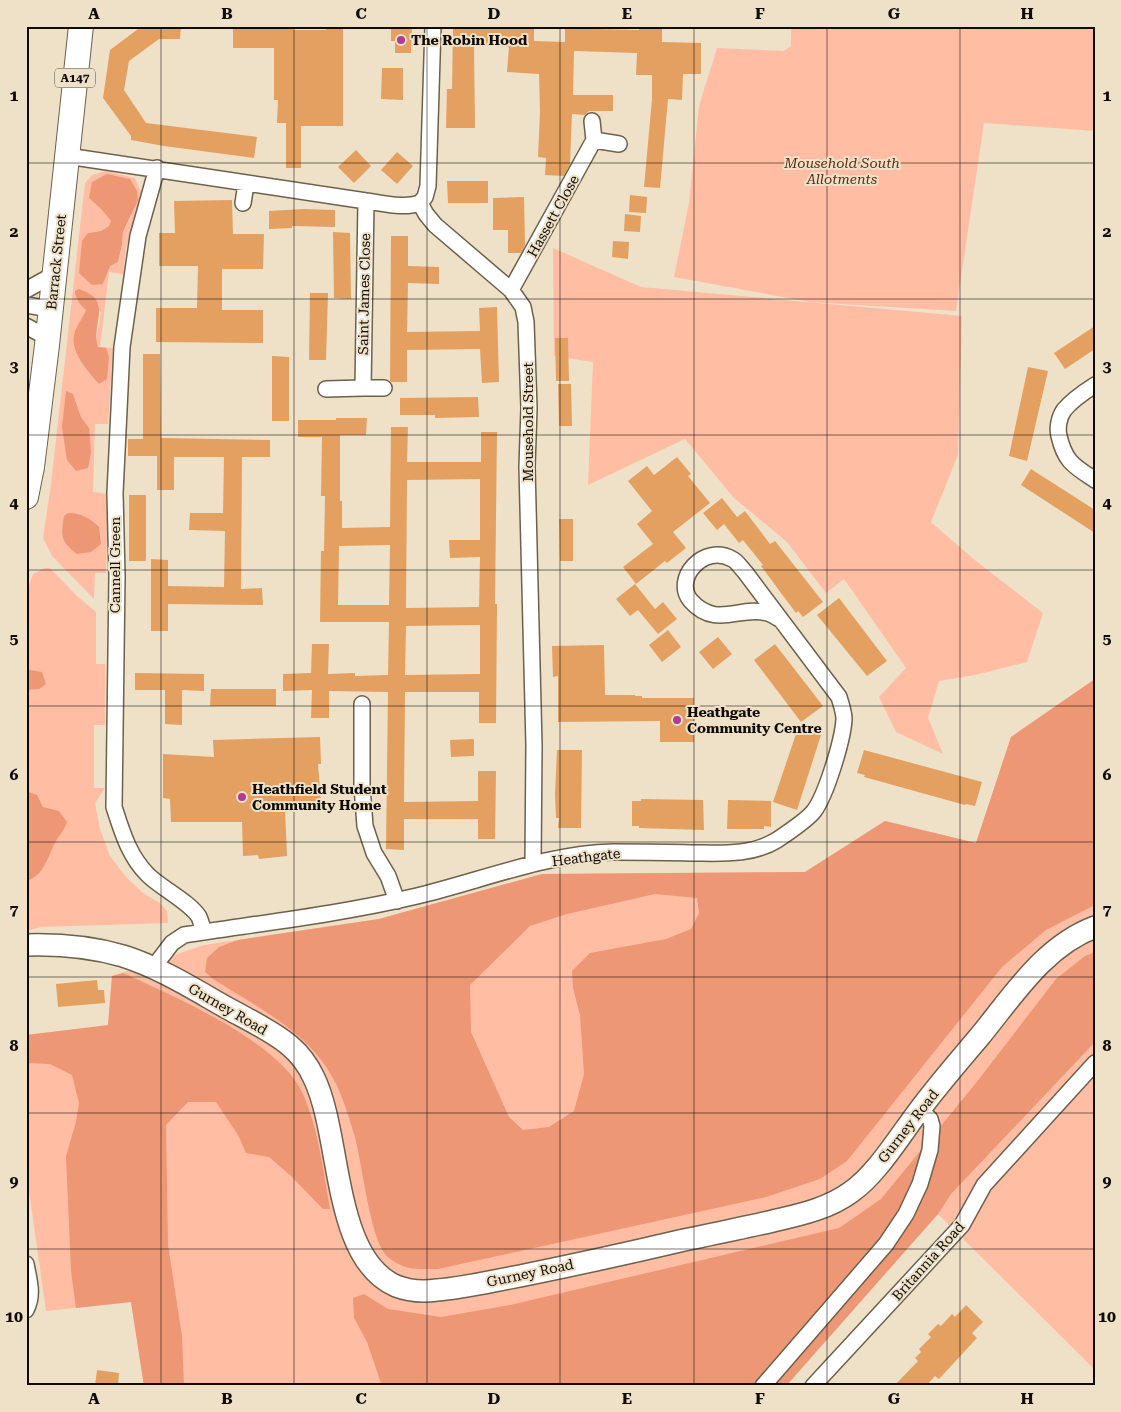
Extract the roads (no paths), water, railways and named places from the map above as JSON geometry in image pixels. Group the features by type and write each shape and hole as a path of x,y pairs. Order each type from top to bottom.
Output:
{"main road":[{"name":"Barrack Street","path":"26,497 32,467 48,338 81,26"}],"street":[{"path":"67,156 157,168 246,184 366,201 406,205 420,203 425,197 428,186 433,26"},
{"path":"592,121 594,140 619,144"},
{"name":"Hassett Close","path":"511,290 594,140"},
{"name":"Cannell Green","path":"157,168 138,236 122,347 115,492 114,807 125,842 133,856 149,875 193,910 199,918 204,932"},
{"path":"244,203 246,184"},
{"name":"Saint James Close","path":"363,388 366,201"},
{"name":"Mousehold Street","path":"420,203 435,225 511,290 523,307 526,322 529,408 527,467 534,745 533,864"},
{"path":"26,290 55,274"},
{"path":"26,305 51,309"},
{"path":"26,326 48,338"},
{"path":"1095,385 1074,400 1064,411 1059,422 1058,432 1065,456 1074,466 1095,480"},
{"path":"326,389 384,388"},
{"name":"Heathgate","path":"153,968 177,938 184,934 397,901 466,884 533,864 584,855 611,852 734,853 758,848 777,840 814,812 824,790 840,743 844,717 839,697 746,572 732,559 720,555 706,556 696,563 688,574 686,586 689,599 700,610 713,614 731,615 753,612 767,613 781,620"},
{"path":"362,704 362,786 366,826 374,853 388,876 397,901"},
{"name":"Gurney Road","path":"26,945 49,944 97,950 125,957 153,968 255,1023 288,1044 303,1059 322,1096 329,1122 346,1215 360,1252 370,1268 382,1278 414,1291 434,1291 556,1268 764,1223 826,1206 852,1192 869,1175 1032,972 1058,948 1082,932 1095,927"},
{"name":"Britannia Road","path":"813,1386 962,1226 984,1185 1095,1063"},
{"path":"763,1386 886,1244 906,1214 920,1184 930,1150 932,1126 930,1119 920,1110"},
{"path":"26,1264 31,1301 26,1310"}],"place":[{"name":"The Robin Hood","path":"401,40"},
{"name":"Heathgate Community Centre","path":"677,720"},
{"name":"Heathfield Student Community Home","path":"242,797"}],"park label":[{"name":"Mousehold South Allotments","path":"842,172"}]}
